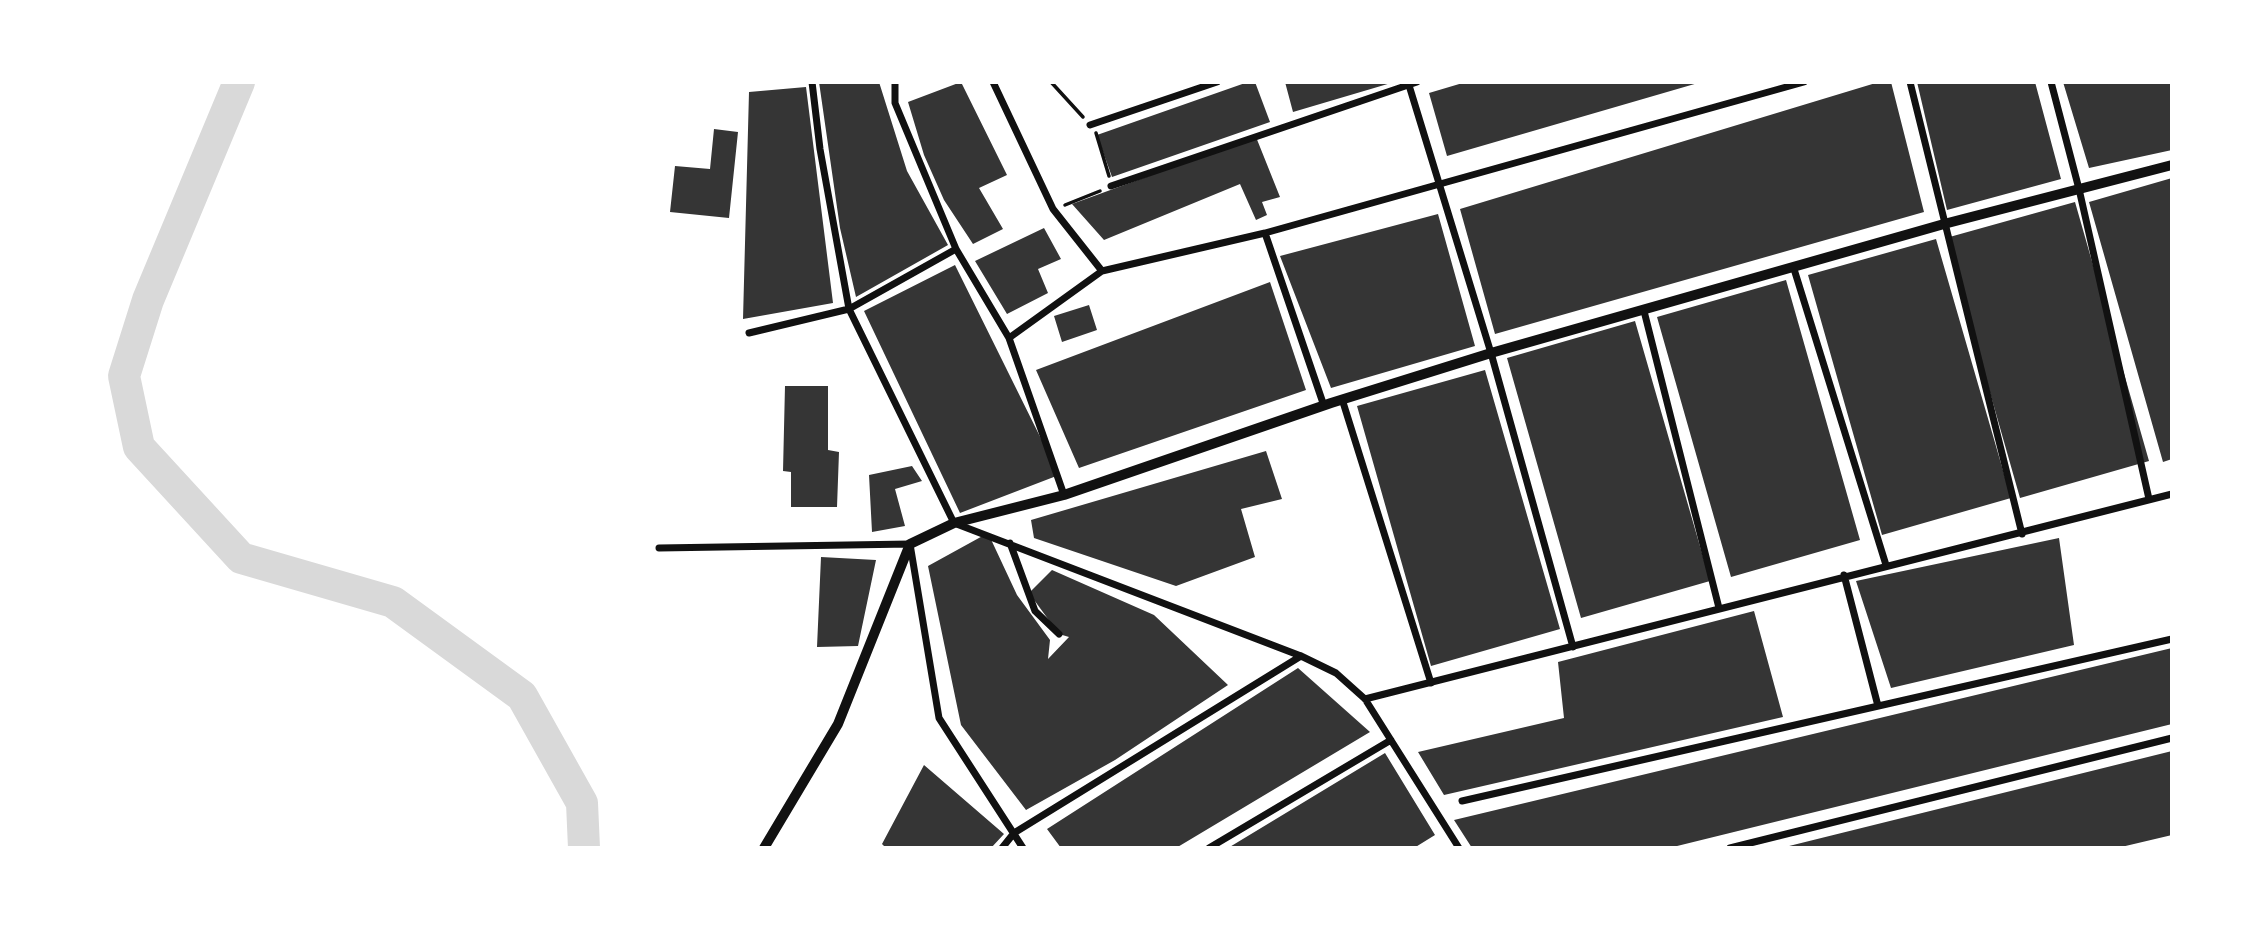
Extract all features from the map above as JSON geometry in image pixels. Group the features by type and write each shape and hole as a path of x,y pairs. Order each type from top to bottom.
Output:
{"street":[{"path":"812,82 820,149 849,309 954,523 1301,656 1336,673 1365,699 1455,846"},
{"path":"895,82 895,103 956,249 1009,338 1064,495"},
{"path":"993,82 1052,209 1102,271"},
{"path":"1090,125 1217,82"},
{"path":"1111,186 1417,82"},
{"path":"1009,338 1102,271 1265,233 1804,82"},
{"path":"1910,82 2022,534"},
{"path":"2051,82 2079,189 2149,499"},
{"path":"1408,84 1491,353 1573,647"},
{"path":"659,548 909,544 954,523 1064,495 1342,399 1491,353 1644,312 1944,224 2172,166"},
{"path":"1265,233 1322,406"},
{"path":"749,332 849,309 956,249"},
{"path":"1794,269 1886,565"},
{"path":"1644,312 1719,608"},
{"path":"1342,399 1431,683"},
{"path":"1365,699 1844,575 2022,534 2172,494"},
{"path":"1010,543 1035,611 1059,634"},
{"path":"909,544 939,718 1024,848"},
{"path":"764,848 838,724 909,544"},
{"path":"1844,575 1878,706"},
{"path":"1462,801 2172,639"},
{"path":"1002,848 1014,833 1301,656"},
{"path":"1730,848 2172,738"},
{"path":"1209,848 1391,740"}],"path":[{"path":"1051,82 1097,135 1111,186 1052,209"}],"building":[{"path":"819,82 879,82 907,171 948,245 856,297 840,228"},
{"path":"961,82 1007,175 979,188 1003,229 973,244 944,200 924,155 908,102"},
{"path":"1248,82 1255,82 1270,122 1112,177 1097,135"},
{"path":"1285,82 1391,82 1391,83 1293,112"},
{"path":"1466,82 1698,83 1447,156 1429,93"},
{"path":"1879,82 1891,82 1924,212 1495,334 1460,209"},
{"path":"1917,82 2035,82 2061,179 1947,210"},
{"path":"2063,82 2172,82 2172,150 2089,168"},
{"path":"806,87 833,303 743,319 749,92"},
{"path":"714,129 738,132 729,218 670,212 675,166 710,169"},
{"path":"1256,137 1280,197 1262,202 1267,215 1256,220 1240,184 1104,240 1072,204"},
{"path":"2172,178 2172,459 2163,462 2089,202"},
{"path":"2075,202 2149,461 2020,498 1946,238"},
{"path":"1438,214 1475,346 1331,388 1280,256"},
{"path":"1044,228 1061,259 1038,269 1048,293 1007,314 975,261"},
{"path":"1936,239 2011,498 1882,535 1808,275"},
{"path":"955,265 1059,475 960,513 864,311"},
{"path":"1786,280 1860,540 1731,577 1657,317"},
{"path":"1270,282 1306,390 1079,468 1036,370"},
{"path":"1089,305 1097,330 1062,342 1054,316"},
{"path":"1635,321 1710,581 1581,618 1507,358"},
{"path":"1485,370 1560,629 1431,666 1357,406"},
{"path":"785,386 828,386 828,450 839,452 837,507 791,507 791,472 783,471"},
{"path":"1266,451 1282,499 1241,509 1255,557 1176,586 1034,538 1031,520"},
{"path":"912,466 922,481 895,489 905,526 872,532 869,475"},
{"path":"988,533 1017,595 1050,640 1048,659 1069,637 1059,634 1029,593 1052,570 1154,615 1228,685 1115,760 1026,810 961,725 928,566"},
{"path":"2059,538 2074,645 1891,688 1856,581"},
{"path":"821,557 876,560 858,646 817,647"},
{"path":"1754,611 1783,717 1444,795 1418,752 1564,718 1558,662"},
{"path":"2172,648 2172,724 1669,848 1472,848 1454,820"},
{"path":"1298,668 1370,732 1176,848 1061,848 1047,829"},
{"path":"2172,751 2172,835 2117,848 1781,848"},
{"path":"1385,753 1435,835 1414,848 1228,848"},
{"path":"924,765 1004,834 991,848 886,848 882,844"}],"waterway":[{"path":"239,82 148,300 124,376 139,447 241,558 393,602 522,696 582,803 584,848"}]}
